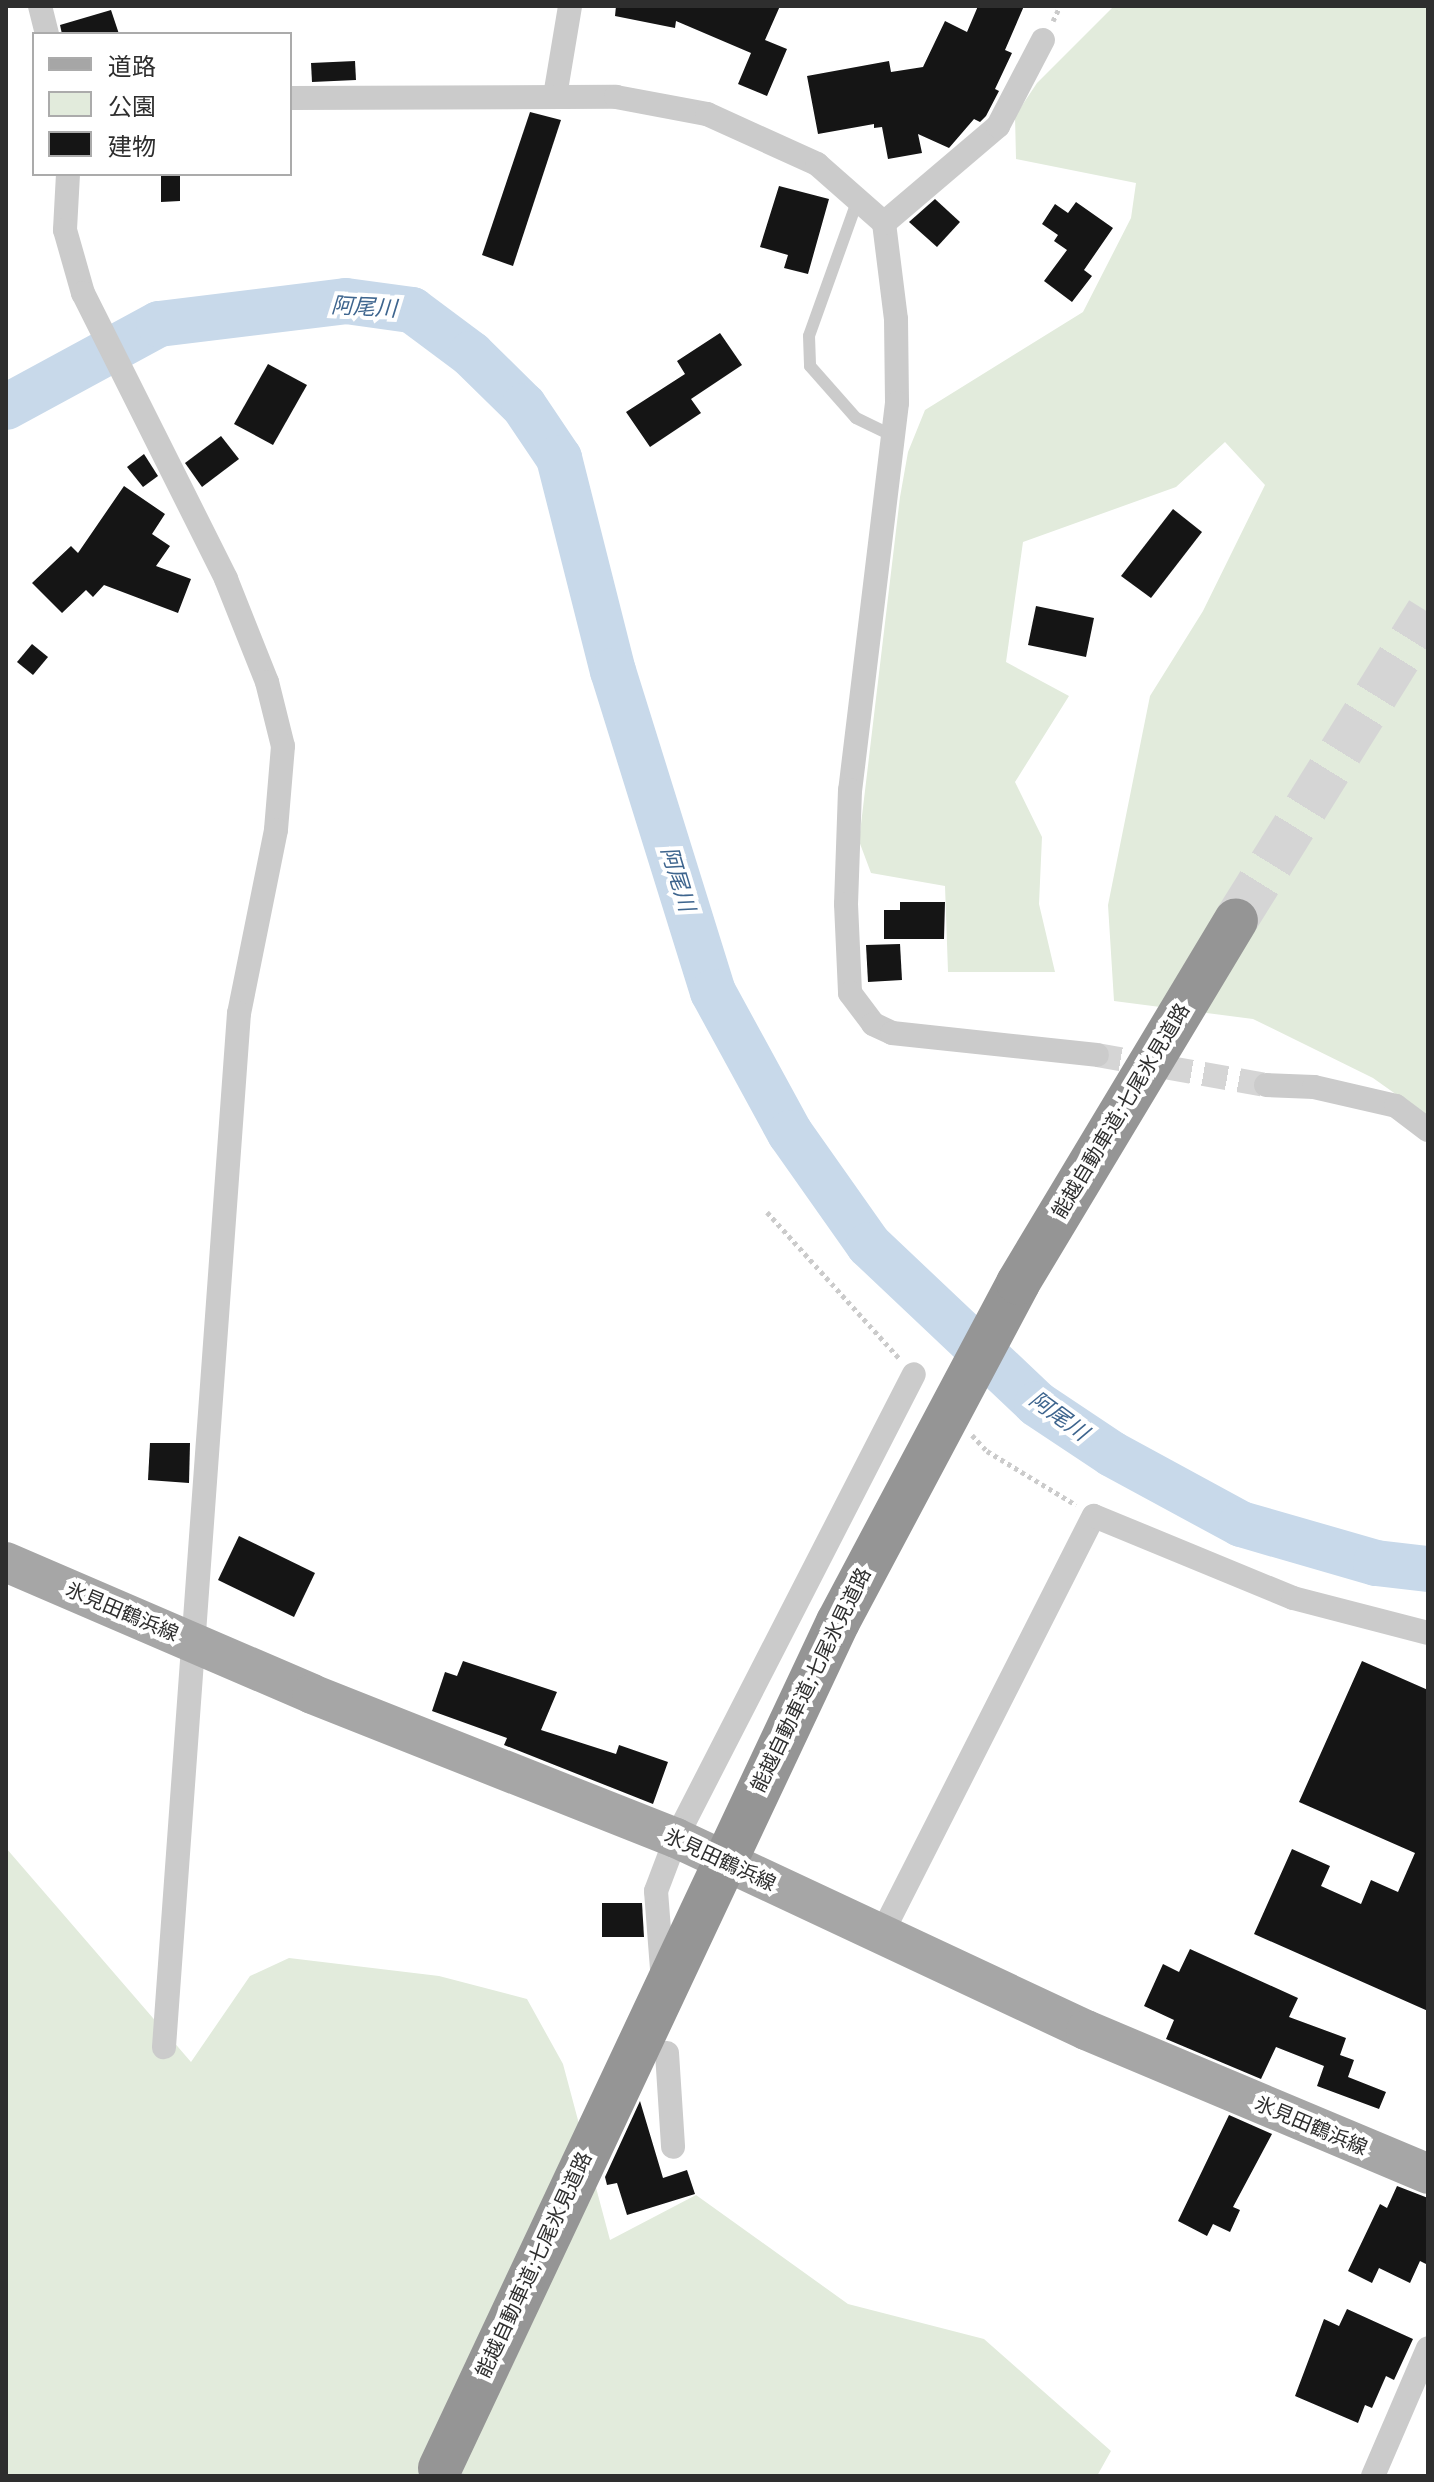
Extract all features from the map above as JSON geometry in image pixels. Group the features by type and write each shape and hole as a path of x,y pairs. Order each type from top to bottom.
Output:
{"highway":[{"name":"能越自動車道;七尾氷見道路","path":"451,2470 708,1908 1026,1287 1243,925"}],"main road":[{"name":"氷見田鶴浜線","path":"6,1562 192,1642 676,1838 1086,2030 1428,2174"}],"street":[{"path":"40,6 46,32"},
{"path":"555,96 570,6"},
{"path":"884,223 998,126 1043,40"},
{"path":"292,98 616,97 707,114 817,164 884,223 896,319 893,436 850,790 846,904 850,993 873,1024 892,1033 1097,1055"},
{"path":"68,176 65,230 83,293 226,579 267,682 283,746 276,830 239,1013 164,2047"},
{"path":"1266,1085 1314,1087 1396,1106 1428,1130"},
{"path":"662,1969 656,1891 676,1838 914,1374"},
{"path":"881,1935 1094,1516 1293,1598 1428,1633"},
{"path":"667,2053 673,2147"},
{"path":"1373,2476 1428,2348"}],"lane":[{"path":"858,199 809,336 810,366 856,418 893,436"}],"green space":[{"path":"1114,6 1428,6 1428,1117 1373,1078 1253,1019 1114,1001 1108,905 1150,696 1203,611 1265,485 1225,442 1176,487 1023,542 1006,662 1069,696 1015,782 1042,837 1039,904 1055,972 948,972 945,886 871,873 859,841 900,497 908,452 925,410 1083,312 1131,218 1136,183 1016,159 1015,116 1037,83"},
{"path":"6,1848 191,2062 250,1976 289,1958 439,1976 527,1999 563,2064 610,2240 696,2195 848,2304 984,2339 1111,2451 1097,2476 6,2476"}],"building":[{"path":"616,6 780,6 765,40 787,49 767,96 738,84 751,53 676,21 675,28 615,16"},
{"path":"978,6 1024,6 1005,50 1012,53 995,89 999,91 986,116 980,122 974,119 949,148 918,134 922,153 888,159 882,127 874,128 874,124 818,134 807,76 889,61 891,72 923,67 945,21 967,32"},
{"path":"111,10 118,32 62,32 60,25"},
{"path":"355,61 356,80 312,82 311,63"},
{"path":"530,112 561,120 513,266 482,255"},
{"path":"161,176 180,176 180,201 161,202"},
{"path":"779,186 829,199 808,274 784,268 788,255 760,247"},
{"path":"935,199 960,222 937,247 909,222"},
{"path":"1076,202 1113,228 1084,270 1092,276 1072,302 1044,281 1067,250 1054,241 1058,235 1042,224 1055,204 1068,213"},
{"path":"720,333 742,365 691,399 701,413 650,447 626,412 685,374 677,361"},
{"path":"268,364 307,385 273,445 234,424"},
{"path":"221,436 239,459 202,487 185,463"},
{"path":"144,454 158,476 143,487 127,467"},
{"path":"124,486 165,514 152,534 170,546 156,566 191,579 178,613 104,585 93,597 86,590 62,613 32,583 71,546 78,553"},
{"path":"1173,509 1202,532 1151,598 1121,576"},
{"path":"1036,606 1094,618 1086,657 1028,645"},
{"path":"32,644 48,657 33,675 17,662"},
{"path":"900,902 945,902 944,939 884,939 884,910 900,910"},
{"path":"900,944 902,980 868,982 866,945"},
{"path":"150,1443 190,1443 189,1483 148,1480"},
{"path":"239,1536 315,1573 294,1617 218,1580"},
{"path":"463,1661 557,1692 541,1730 616,1754 619,1745 668,1762 653,1804 504,1745 507,1738 432,1711 445,1672 457,1676"},
{"path":"1362,1661 1428,1690 1428,2011 1254,1934 1292,1849 1330,1866 1321,1886 1361,1904 1371,1880 1398,1892 1415,1853 1299,1802"},
{"path":"602,1903 642,1903 644,1937 602,1937"},
{"path":"1190,1949 1298,1998 1289,2017 1346,2038 1340,2055 1354,2060 1348,2077 1386,2092 1379,2109 1317,2086 1324,2066 1276,2047 1261,2079 1166,2039 1174,2020 1144,2006 1163,1964 1179,1972"},
{"path":"640,2101 663,2178 687,2170 695,2194 627,2215 617,2183 607,2185 605,2177"},
{"path":"1229,2115 1272,2134 1233,2207 1240,2210 1230,2232 1213,2224 1207,2236 1178,2221"},
{"path":"1397,2186 1428,2198 1428,2265 1420,2261 1410,2283 1379,2268 1372,2283 1348,2271 1380,2204 1387,2208"},
{"path":"1347,2309 1413,2339 1394,2380 1386,2376 1372,2408 1365,2405 1358,2423 1295,2396 1324,2319 1339,2326"}],"waterway":[{"name":"阿尾川","path":"6,407 159,324 346,301 412,310 471,354 524,406 559,458 613,671 713,992 790,1133 869,1245 1037,1404 1112,1454 1241,1524 1376,1563 1428,1569"}],"tunnel":[{"path":"1236,920 1428,612"},
{"path":"1097,1055 1266,1085"}]}
